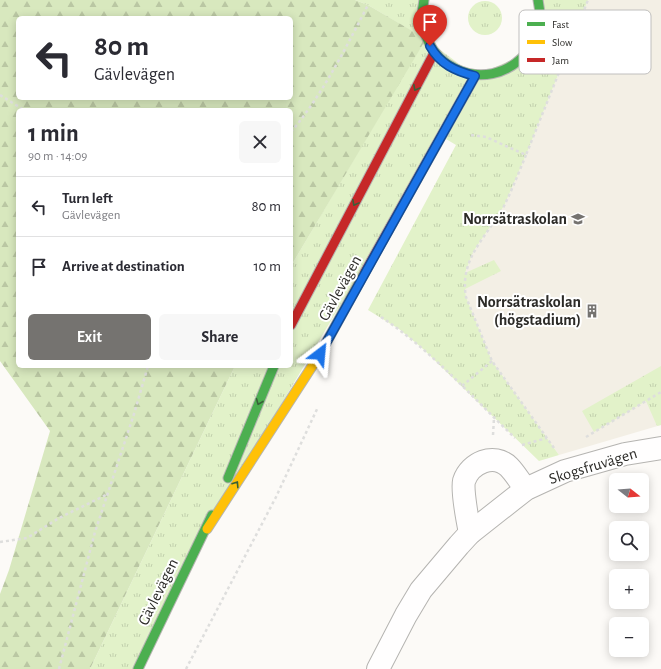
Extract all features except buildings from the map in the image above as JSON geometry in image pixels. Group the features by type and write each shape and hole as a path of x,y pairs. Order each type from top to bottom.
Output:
{"main road":[{"path":"424,0 422,8 422,24 426,39 434,53 446,64 460,72 475,76 496,75 514,66 519,61"},
{"path":"538,0 540,10"},
{"name":"Gävlevägen","path":"293,321 434,53"},
{"name":"Gävlevägen","path":"138,669 179,582 207,529 320,354 475,76"},
{"name":"Gävlevägen","path":"207,529 273,368"}],"street":[{"name":"Skogsfruvägen","path":"378,669 406,615 421,590 458,545 470,533 526,489 565,471 625,454 661,448"},
{"path":"470,533 464,482 473,467 484,461 495,460 508,466 526,489"}],"path":[{"path":"584,10 588,0"},
{"path":"293,130 308,112 335,67 368,5"},
{"path":"555,450 492,361 464,289 465,274 473,252 504,206 558,74"},
{"path":"0,95 21,108"},
{"path":"464,137 471,135 486,137 526,155"},
{"path":"381,317 399,329 422,348 539,461 546,480"},
{"path":"462,386 492,361"},
{"path":"59,669 95,532 134,414 147,368"},
{"path":"584,438 661,392"},
{"path":"186,669 276,497 321,402"},
{"path":"522,445 547,438"},
{"path":"0,542 27,538 59,518 108,494"}],"shaded area":[{"name":"Norrsätraskolan","path":"588,0 661,0 661,425 559,455 492,361 466,297 465,273 473,252 504,206 558,74 651,74 651,10 584,10"}],"green space":[{"path":"0,0 355,0 368,5 426,39 293,263 293,108 16,108 16,368 234,368 90,669 0,669 0,594 9,570 50,431 0,361"},
{"path":"355,0 424,0 426,39 475,76 519,56 519,74 558,74 504,206 473,252 465,273 494,260 501,271 465,289 466,297 492,361 559,455 539,461 422,348 399,329 368,310 456,145 441,136 207,529 138,669 90,669 234,368 293,368 293,263 425,39 368,5"},
{"path":"538,0 588,0 584,10 536,10"},
{"path":"488,1 495,3 500,8 502,18 500,28 495,33 482,35 475,33 470,28 468,15 470,8 475,3"},
{"path":"661,366 661,425 657,426 646,401 594,432 582,411"}],"traffic: fast":[{"path":"424,0 423,23 429,42 440,58 455,69 473,74 492,74 511,66 519,59"},
{"path":"538,0 539,10"},
{"path":"228,478 273,368"},
{"path":"138,669 212,515"}],"traffic: slow":[{"path":"207,529 320,354 365,272"}],"traffic: jam":[{"path":"293,321 434,53"},
{"path":"365,272 475,76"}],"place":[{"name":"Norrsätraskolan","path":"578,219"},
{"name":"Norrsätraskolan (högstadium)","path":"592,311"}],"route":[{"path":"320,354 475,76 460,72 446,64 434,53 430,46"}]}
